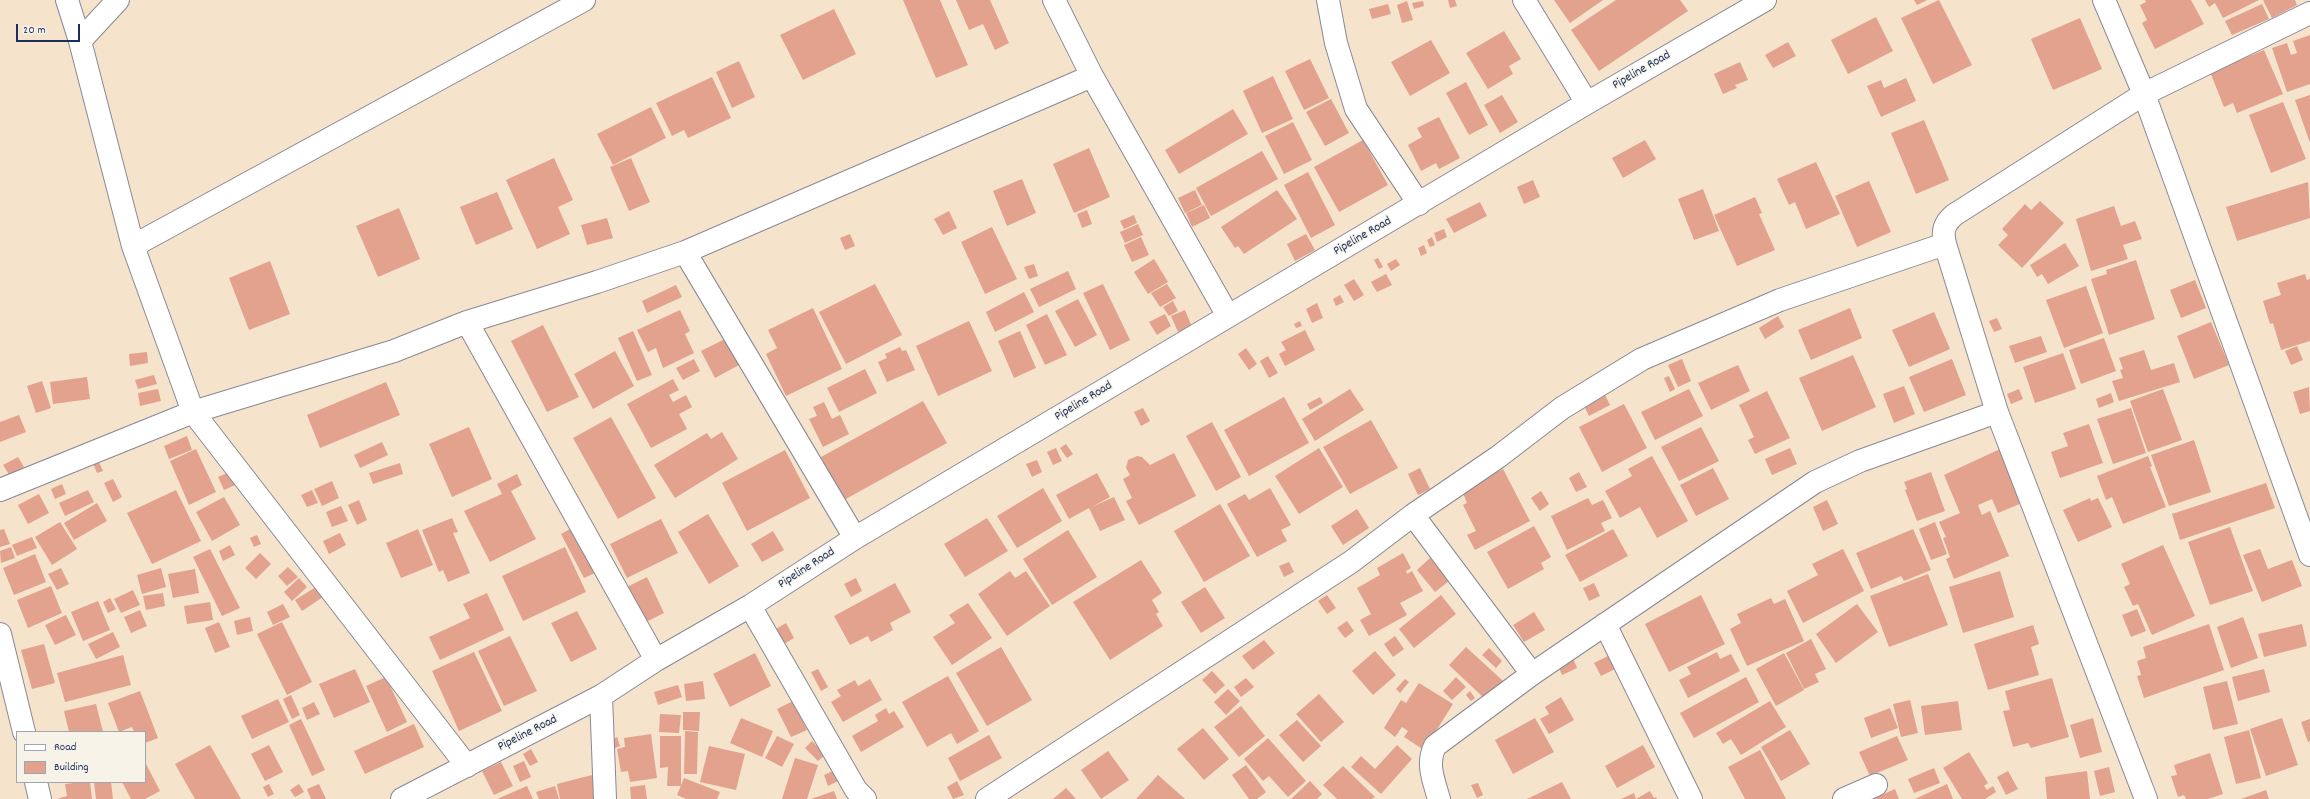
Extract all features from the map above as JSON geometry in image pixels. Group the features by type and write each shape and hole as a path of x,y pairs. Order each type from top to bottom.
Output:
{"street":[{"path":"67,0 80,41 133,246 193,412 467,766"},
{"path":"80,41 118,0"},
{"path":"133,246 584,0"},
{"path":"1054,0 1092,76 1228,316"},
{"path":"1328,0 1336,43 1356,109 1419,204"},
{"path":"1524,0 1587,103"},
{"name":"Pipeline Road","path":"402,799 601,696 656,660 750,606 855,538 1587,103 1765,0"},
{"path":"2104,0 2144,94 2310,555"},
{"path":"2146,799 1997,412 1945,244 1943,231 1946,222 1954,215 2144,94 2310,13"},
{"path":"0,490 193,412 394,351 467,322 597,282 685,252 1092,76"},
{"path":"986,799 1344,566 1413,515 1498,457 1562,408 1642,359 1780,300 1945,244"},
{"path":"685,252 855,538"},
{"path":"467,322 656,660"},
{"path":"1439,799 1430,766 1430,757 1435,746 1532,674 1815,482 1860,461 1997,412"},
{"path":"1413,515 1532,674"},
{"path":"750,606 856,790 865,799"},
{"path":"1605,624 1692,799"},
{"path":"0,634 24,731"},
{"path":"601,696 605,799"},
{"path":"36,783 40,799"},
{"path":"1844,799 1876,785"}],"building":[{"path":"903,0 940,0 968,65 936,78"},
{"path":"956,0 990,0 1009,43 995,50 983,24 969,30"},
{"path":"1448,0 1455,0 1457,6 1450,8"},
{"path":"1554,0 1603,0 1570,23"},
{"path":"1616,0 1680,0 1688,11 1599,71 1571,30"},
{"path":"1914,0 1927,0 1917,5"},
{"path":"1939,0 1972,65 1933,84 1901,18"},
{"path":"2145,0 2191,0 2204,24 2155,49 2142,23 2147,20 2140,5 2146,2"},
{"path":"2205,0 2259,0 2223,18 2215,3 2209,7"},
{"path":"2263,0 2295,0 2297,5 2272,18"},
{"path":"1407,1 1413,20 1402,23 1397,5"},
{"path":"1423,1 1424,6 1414,9 1412,3"},
{"path":"1388,4 1391,14 1372,19 1369,9"},
{"path":"2262,4 2269,19 2232,35 2225,21"},
{"path":"834,9 856,54 803,80 780,35"},
{"path":"1876,17 1893,51 1848,74 1831,40"},
{"path":"2080,18 2102,69 2053,90 2031,39"},
{"path":"1504,31 1521,59 1509,66 1513,74 1488,89 1466,53"},
{"path":"2310,35 2310,84 2287,92 2272,48 2287,43 2291,55 2297,53 2293,41"},
{"path":"1431,40 1450,73 1410,96 1391,62"},
{"path":"1788,42 1796,56 1773,68 1765,55"},
{"path":"2264,50 2283,94 2237,113 2233,103 2224,107 2210,72"},
{"path":"1310,59 1329,98 1304,110 1285,71"},
{"path":"739,61 755,97 732,108 716,72"},
{"path":"1740,62 1748,80 1735,85 1737,88 1723,94 1714,74"},
{"path":"1273,76 1293,119 1262,133 1243,91"},
{"path":"712,77 731,118 688,138 684,130 672,136 656,103"},
{"path":"1906,78 1916,101 1881,117 1867,86 1881,80 1884,88"},
{"path":"1466,82 1488,125 1469,135 1446,93"},
{"path":"1502,95 1518,122 1500,133 1484,105"},
{"path":"2310,95 2310,143 2295,100"},
{"path":"1331,99 1349,133 1325,146 1306,112"},
{"path":"2283,102 2306,159 2271,173 2249,115"},
{"path":"651,107 666,138 613,165 597,134"},
{"path":"1233,109 1248,134 1179,174 1165,150"},
{"path":"1439,117 1460,158 1439,169 1436,163 1421,171 1408,145 1422,137 1417,128"},
{"path":"1924,120 1949,180 1916,194 1891,133"},
{"path":"1293,122 1312,160 1284,174 1265,136"},
{"path":"1363,140 1388,185 1339,212 1314,167"},
{"path":"1645,140 1656,159 1623,178 1612,158"},
{"path":"1089,148 1110,197 1074,213 1053,164"},
{"path":"1262,151 1278,179 1211,216 1196,188"},
{"path":"554,158 573,200 558,207 570,234 537,249 506,180"},
{"path":"631,158 650,202 629,211 610,167"},
{"path":"1816,162 1840,214 1806,229 1795,202 1789,205 1777,179"},
{"path":"1308,172 1335,225 1311,238 1284,185"},
{"path":"1022,179 1036,213 1007,226 993,191"},
{"path":"1533,180 1540,197 1524,204 1517,187"},
{"path":"1869,181 1891,232 1857,247 1835,196"},
{"path":"2308,182 2310,218 2237,241 2226,207"},
{"path":"1703,189 1719,231 1694,240 1678,199"},
{"path":"1195,190 1202,205 1185,213 1178,198"},
{"path":"1277,190 1297,219 1244,254 1238,246 1235,248 1221,227"},
{"path":"497,192 513,229 476,245 460,207"},
{"path":"1755,197 1762,213 1759,214 1775,250 1737,266 1714,215"},
{"path":"2040,201 2064,223 2022,268 1998,245 2008,235 2002,229 2025,204 2031,210"},
{"path":"1480,202 1487,216 1454,233 1446,219"},
{"path":"1204,205 1210,218 1192,227 1186,213"},
{"path":"2114,206 2121,226 2135,221 2142,239 2123,245 2128,259 2091,271 2076,219"},
{"path":"399,208 420,259 378,277 356,226"},
{"path":"1087,210 1092,224 1082,228 1077,214"},
{"path":"949,211 957,228 943,235 934,219"},
{"path":"1134,215 1137,223 1124,229 1120,221"},
{"path":"607,218 613,238 587,245 581,225"},
{"path":"1138,224 1143,235 1125,243 1120,232"},
{"path":"992,227 1017,279 985,294 961,242"},
{"path":"1444,229 1447,237 1437,242 1434,233"},
{"path":"850,234 855,246 845,250 840,238"},
{"path":"1306,234 1315,250 1295,261 1287,244"},
{"path":"1141,237 1149,255 1132,262 1124,245"},
{"path":"1432,237 1435,245 1430,247 1427,240"},
{"path":"2065,243 2079,266 2048,284 2042,274 2037,277 2030,265"},
{"path":"1424,245 1427,253 1421,256 1418,248"},
{"path":"1378,258 1383,267 1379,269 1374,260"},
{"path":"1154,259 1168,282 1148,294 1134,272"},
{"path":"1396,259 1400,265 1391,271 1387,264"},
{"path":"2136,260 2155,319 2109,335 2091,279 2107,274 2106,270"},
{"path":"270,261 290,314 249,330 229,278"},
{"path":"1034,264 1038,276 1029,279 1024,267"},
{"path":"1068,271 1076,289 1039,307 1030,289"},
{"path":"1386,274 1392,285 1377,292 1371,282"},
{"path":"2305,274 2307,280 2310,279 2310,341 2281,350 2273,323 2270,324 2263,301 2281,295 2277,283"},
{"path":"1354,279 1364,295 1354,301 1344,285"},
{"path":"2195,280 2206,308 2181,318 2170,290"},
{"path":"875,284 902,335 846,364 819,312"},
{"path":"1103,284 1130,340 1110,350 1083,293"},
{"path":"1167,284 1176,298 1160,307 1151,293"},
{"path":"676,285 682,297 647,313 642,301"},
{"path":"2086,286 2103,333 2064,348 2046,300"},
{"path":"1024,292 1034,312 995,332 986,312"},
{"path":"1340,295 1344,302 1336,306 1333,299"},
{"path":"1078,299 1097,335 1075,347 1055,311"},
{"path":"1173,301 1178,311 1169,316 1163,307"},
{"path":"1317,303 1323,318 1312,323 1306,309"},
{"path":"813,308 842,369 786,396 766,354 777,348 768,330"},
{"path":"1850,308 1862,338 1811,360 1798,330"},
{"path":"680,310 690,331 685,334 694,353 663,368 656,348 648,352 637,330"},
{"path":"1185,310 1192,327 1178,332 1171,316"},
{"path":"1934,312 1950,349 1909,367 1892,330"},
{"path":"1047,314 1067,355 1045,365 1026,325"},
{"path":"1165,314 1171,326 1157,335 1149,322"},
{"path":"1778,316 1784,327 1765,339 1759,328"},
{"path":"1997,318 2002,329 1994,332 1989,321"},
{"path":"969,321 992,371 938,396 916,346"},
{"path":"1300,321 1302,326 1296,328 1294,324"},
{"path":"2211,322 2229,365 2194,379 2177,336"},
{"path":"543,325 579,397 547,412 511,341"},
{"path":"1305,330 1315,350 1285,366 1279,354 1286,350 1281,342"},
{"path":"633,331 652,375 637,381 618,338"},
{"path":"1020,331 1036,368 1014,378 998,341"},
{"path":"2041,336 2047,352 2015,363 2009,346"},
{"path":"2104,338 2116,371 2081,384 2069,350"},
{"path":"725,339 739,365 715,378 701,351"},
{"path":"2297,346 2303,360 2291,365 2285,351"},
{"path":"900,347 902,351 906,350 915,370 887,382 878,362 887,358 885,354"},
{"path":"1246,348 1257,364 1249,370 1238,354"},
{"path":"2144,350 2151,370 2174,363 2180,382 2119,401 2112,381 2123,378 2120,370 2123,369 2119,358"},
{"path":"615,351 634,386 593,409 574,374"},
{"path":"147,352 148,363 130,366 129,354"},
{"path":"2063,353 2076,389 2035,403 2023,367"},
{"path":"1853,355 1876,407 1822,431 1799,378"},
{"path":"1268,356 1278,373 1269,378 1260,361"},
{"path":"694,359 700,371 683,380 676,368"},
{"path":"1682,359 1691,381 1678,387 1668,365"},
{"path":"1952,359 1966,395 1924,412 1909,377"},
{"path":"1738,365 1750,391 1711,410 1698,383"},
{"path":"865,369 877,393 839,412 827,388"},
{"path":"154,375 157,384 138,389 135,380"},
{"path":"1669,376 1675,389 1670,392 1664,378"},
{"path":"87,377 90,399 53,404 50,382"},
{"path":"673,379 679,390 669,395 673,402 686,395 692,407 679,414 687,429 651,448 627,404"},
{"path":"42,381 51,408 36,413 27,386"},
{"path":"386,382 400,415 320,448 307,415"},
{"path":"1904,386 1915,414 1894,423 1883,394"},
{"path":"2309,387 2310,411 2300,414 2293,392"},
{"path":"158,389 161,401 140,406 138,393"},
{"path":"1350,389 1364,410 1315,441 1302,419"},
{"path":"1689,389 1703,416 1655,440 1641,412"},
{"path":"2019,389 2023,399 2011,404 2007,394"},
{"path":"2163,389 2182,440 2148,452 2130,401"},
{"path":"1767,391 1790,438 1755,454 1748,440 1754,437 1739,405"},
{"path":"2111,393 2114,402 2099,408 2096,399"},
{"path":"1605,395 1610,405 1589,416 1584,406"},
{"path":"1284,397 1309,443 1249,476 1224,430"},
{"path":"1320,397 1323,403 1310,410 1307,404"},
{"path":"923,401 947,443 844,500 821,457"},
{"path":"824,402 832,419 840,415 849,434 823,447 809,419 817,416 813,407"},
{"path":"1624,404 1647,448 1602,472 1579,427"},
{"path":"1143,408 1150,421 1141,426 1134,412"},
{"path":"2131,408 2146,453 2113,464 2097,419"},
{"path":"19,415 26,432 0,442 0,422"},
{"path":"611,417 656,498 618,519 573,438"},
{"path":"1371,420 1398,468 1350,494 1323,447"},
{"path":"1212,422 1241,477 1216,491 1186,436"},
{"path":"2089,424 2103,463 2060,478 2051,452 2068,446 2063,433"},
{"path":"469,427 492,479 452,497 429,444"},
{"path":"1701,427 1719,461 1679,481 1661,447"},
{"path":"722,432 738,459 675,498 654,465 707,433 711,439"},
{"path":"187,436 192,450 169,459 164,446"},
{"path":"2194,440 2211,492 2169,506 2151,455"},
{"path":"382,442 388,455 360,468 354,455"},
{"path":"1066,444 1073,454 1067,458 1060,448"},
{"path":"1056,448 1062,461 1053,465 1047,452"},
{"path":"1319,448 1343,487 1299,514 1275,476"},
{"path":"1790,448 1797,464 1772,475 1765,459"},
{"path":"196,449 216,492 189,505 170,461"},
{"path":"2000,449 2022,503 1998,513 1992,499 1978,505 1982,515 1990,511 2009,556 1954,579 1946,559 1950,557 1943,538 1946,537 1939,522 1960,513 1944,475"},
{"path":"785,450 810,498 747,531 722,483"},
{"path":"1174,453 1196,496 1139,525 1126,501 1132,498 1123,479 1130,475 1126,468 1128,460 1137,456 1142,457 1150,465"},
{"path":"1652,456 1688,521 1657,538 1640,507 1620,518 1605,491 1632,476 1628,469"},
{"path":"2148,456 2152,466 2150,467 2166,507 2123,524 2112,497 2106,500 2097,476"},
{"path":"18,457 24,467 10,476 3,465"},
{"path":"98,460 103,471 97,473 93,463"},
{"path":"1037,460 1042,472 1032,477 1026,464"},
{"path":"400,463 403,474 373,484 369,473"},
{"path":"1420,468 1430,489 1418,495 1408,474"},
{"path":"1713,468 1729,499 1696,516 1680,485"},
{"path":"236,469 242,482 224,490 218,477"},
{"path":"1503,469 1530,521 1475,550 1467,535 1476,531 1463,505 1467,503 1463,493 1476,486 1475,483"},
{"path":"1579,472 1587,487 1576,492 1569,478"},
{"path":"1931,472 1945,511 1917,521 1905,490 1907,489 1904,482"},
{"path":"1097,473 1110,497 1092,507 1114,497 1125,520 1100,531 1089,508 1069,519 1056,495"},
{"path":"517,474 522,485 511,491 536,539 490,562 464,511 502,494 497,484"},
{"path":"113,479 122,497 113,502 104,483"},
{"path":"332,481 339,498 322,506 314,489"},
{"path":"2266,483 2275,508 2180,540 2172,514"},
{"path":"62,484 66,494 55,499 51,489"},
{"path":"1043,488 1062,521 1017,548 997,516"},
{"path":"1270,488 1291,525 1281,530 1287,541 1257,557 1227,504 1245,494 1249,500"},
{"path":"88,490 94,502 65,516 59,503"},
{"path":"176,490 201,541 152,564 127,513"},
{"path":"312,490 318,503 307,507 301,495"},
{"path":"1541,491 1549,504 1540,511 1531,498"},
{"path":"39,494 49,513 28,524 18,505"},
{"path":"224,497 240,525 212,541 196,512"},
{"path":"1588,498 1592,505 1603,500 1612,518 1601,523 1605,531 1567,550 1551,516"},
{"path":"2090,498 2091,501 2098,498 2112,527 2078,542 2063,510"},
{"path":"359,500 367,520 357,525 348,505"},
{"path":"1827,500 1838,524 1823,531 1813,507"},
{"path":"97,503 107,521 74,540 64,523"},
{"path":"1220,504 1250,556 1204,582 1174,531"},
{"path":"341,506 348,521 332,527 326,512"},
{"path":"1357,509 1369,528 1343,545 1331,526"},
{"path":"708,514 739,566 709,584 678,532"},
{"path":"452,518 458,532 453,533 470,573 448,582 443,570 439,572 422,530"},
{"path":"987,518 1008,551 965,577 944,544"},
{"path":"661,519 678,553 627,578 610,544"},
{"path":"60,522 77,549 52,565 35,537"},
{"path":"1935,522 1947,554 1931,560 1919,529"},
{"path":"1534,526 1551,557 1541,563 1544,569 1508,589 1487,552"},
{"path":"2230,527 2253,591 2210,605 2188,542"},
{"path":"572,528 595,573 584,578 561,534"},
{"path":"4,529 10,544 0,547 0,530"},
{"path":"418,529 433,565 401,578 386,543"},
{"path":"1613,529 1628,556 1580,582 1565,555"},
{"path":"1913,529 1931,570 1904,581 1901,576 1871,589 1856,553"},
{"path":"1068,530 1097,577 1052,605 1023,559"},
{"path":"773,531 784,550 762,562 751,544"},
{"path":"340,533 346,545 329,554 323,541"},
{"path":"257,535 261,544 254,547 250,538"},
{"path":"32,537 37,548 17,556 12,545"},
{"path":"230,545 235,555 223,561 219,551"},
{"path":"2163,545 2195,616 2152,635 2138,604 2133,606 2124,587 2130,584 2121,564"},
{"path":"11,547 15,558 1,563 0,551"},
{"path":"565,547 586,592 523,621 502,576"},
{"path":"210,549 240,608 222,616 193,557"},
{"path":"1843,549 1864,591 1803,623 1787,591 1818,575 1812,564"},
{"path":"2260,549 2268,569 2292,560 2302,586 2262,602 2243,555"},
{"path":"260,553 271,564 256,579 245,568"},
{"path":"1403,553 1411,568 1406,571 1407,574 1412,571 1423,591 1400,603 1407,615 1369,636 1360,620 1371,614 1357,588 1380,575 1377,568"},
{"path":"35,554 46,582 14,595 3,568"},
{"path":"1430,558 1449,581 1435,592 1417,570"},
{"path":"1141,560 1162,593 1152,600 1159,612 1156,614 1163,626 1110,660 1073,602"},
{"path":"1289,562 1294,572 1284,577 1279,566"},
{"path":"288,567 298,577 287,586 278,576"},
{"path":"61,568 69,584 57,590 48,574"},
{"path":"161,568 166,587 142,594 137,575"},
{"path":"195,569 199,593 173,598 168,574"},
{"path":"1010,571 1015,578 1026,571 1050,606 1007,636 978,594"},
{"path":"2000,571 2014,617 1963,633 1949,587"},
{"path":"1928,574 1948,625 1889,647 1870,596"},
{"path":"647,577 664,613 644,623 627,587"},
{"path":"299,578 307,587 292,601 284,592"},
{"path":"856,578 862,591 851,597 844,584"},
{"path":"895,583 911,612 890,623 893,630 871,642 868,636 850,645 834,616"},
{"path":"1594,583 1600,596 1589,601 1583,588"},
{"path":"51,586 62,613 28,628 17,600"},
{"path":"316,587 323,597 302,611 295,600"},
{"path":"1205,587 1225,618 1201,633 1181,602"},
{"path":"133,590 140,605 121,613 114,599"},
{"path":"163,593 165,606 146,610 143,596"},
{"path":"487,593 504,630 440,660 429,637 470,618 463,604"},
{"path":"1327,595 1336,608 1327,614 1318,601"},
{"path":"1441,595 1456,614 1414,648 1399,629"},
{"path":"1701,595 1725,644 1669,672 1645,624"},
{"path":"110,598 116,609 108,613 103,602"},
{"path":"1771,598 1774,604 1785,599 1804,641 1747,666 1730,629 1741,623 1737,614"},
{"path":"98,601 110,630 83,641 71,612"},
{"path":"210,602 213,620 187,624 184,606"},
{"path":"968,603 992,638 952,665 933,637 955,623 949,615"},
{"path":"283,604 290,617 273,625 267,612"},
{"path":"1857,604 1878,632 1836,663 1816,634"},
{"path":"2137,609 2146,631 2131,637 2122,615"},
{"path":"140,610 147,626 131,633 124,617"},
{"path":"577,611 597,649 571,662 551,623"},
{"path":"1534,612 1545,630 1524,642 1513,625"},
{"path":"66,615 76,635 55,645 45,625"},
{"path":"250,617 253,631 237,635 234,621"},
{"path":"2243,617 2258,658 2231,668 2217,627"},
{"path":"1347,621 1354,631 1345,638 1337,628"},
{"path":"219,622 230,647 215,653 205,628"},
{"path":"282,622 312,682 287,695 257,634"},
{"path":"786,623 794,638 784,644 776,629"},
{"path":"2209,624 2224,670 2144,698 2137,676 2141,675 2137,661 2146,658 2143,647"},
{"path":"2302,624 2307,646 2264,657 2258,634"},
{"path":"2033,625 2039,644 2031,647 2039,675 1988,690 1974,644"},
{"path":"113,632 120,647 96,659 88,644"},
{"path":"510,636 537,691 504,706 478,651"},
{"path":"1395,636 1404,649 1393,657 1384,644"},
{"path":"1811,639 1826,669 1815,674 1819,682 1804,689 1786,653"},
{"path":"1264,640 1275,653 1253,670 1242,656"},
{"path":"44,644 55,683 32,689 21,650"},
{"path":"1001,647 1032,700 987,726 956,673"},
{"path":"1466,647 1503,681 1486,700 1449,665"},
{"path":"1489,648 1502,661 1496,668 1482,655"},
{"path":"1375,651 1396,675 1373,695 1352,671"},
{"path":"474,652 502,711 459,731 432,671"},
{"path":"1717,652 1720,659 1731,654 1740,671 1688,698 1679,680 1691,674 1687,667"},
{"path":"755,653 771,686 730,707 713,674"},
{"path":"1784,653 1804,690 1776,706 1756,669"},
{"path":"123,655 131,685 65,702 57,673"},
{"path":"1610,655 1617,668 1601,676 1594,663"},
{"path":"1573,658 1577,668 1562,675 1558,665"},
{"path":"355,669 370,702 334,718 319,684"},
{"path":"818,669 828,687 821,691 811,672"},
{"path":"2264,669 2270,692 2238,701 2232,677"},
{"path":"1212,671 1225,685 1215,694 1202,680"},
{"path":"948,676 979,731 957,744 951,733 927,747 902,702"},
{"path":"386,677 407,722 387,732 366,686"},
{"path":"1456,677 1466,687 1452,700 1443,691"},
{"path":"1746,677 1759,702 1694,738 1680,713"},
{"path":"1246,678 1254,687 1241,697 1234,687"},
{"path":"2052,678 2069,737 2031,748 2028,743 2013,747 2003,711 2010,710 2005,691"},
{"path":"870,679 882,700 843,722 831,702 841,696 837,690 855,680 858,686"},
{"path":"1405,679 1409,682 1400,693 1396,689"},
{"path":"703,681 705,699 686,701 684,684"},
{"path":"2227,681 2238,724 2213,730 2203,687"},
{"path":"1419,683 1453,704 1424,750 1404,737 1408,731 1402,727 1395,737 1384,728 1401,700 1406,703"},
{"path":"678,685 682,697 658,705 654,692"},
{"path":"1228,689 1240,701 1226,715 1214,702"},
{"path":"140,691 158,738 146,743 146,731 134,731 132,727 119,731 108,703"},
{"path":"1470,691 1475,698 1471,701 1466,695"},
{"path":"1319,694 1344,722 1321,742 1296,714"},
{"path":"291,695 300,715 292,719 283,699"},
{"path":"1561,697 1574,720 1549,734 1540,719 1549,714 1545,707"},
{"path":"278,699 289,722 252,739 241,716"},
{"path":"1910,700 1918,733 1901,737 1893,704"},
{"path":"793,701 807,730 791,737 777,709"},
{"path":"1770,701 1786,727 1741,755 1731,739 1723,744 1716,733"},
{"path":"1958,701 1962,730 1925,735 1921,706"},
{"path":"314,702 320,714 307,720 302,708"},
{"path":"96,704 103,731 69,731 64,711"},
{"path":"1241,706 1265,736 1239,757 1214,727"},
{"path":"886,708 889,714 894,711 904,727 861,752 852,736 878,721 875,715"},
{"path":"1890,708 1898,728 1871,738 1864,718"},
{"path":"683,712 700,712 699,731 683,730"},
{"path":"660,714 681,715 679,733 659,732"},
{"path":"741,718 773,731 762,757 730,743"},
{"path":"1535,718 1554,752 1513,774 1495,740"},
{"path":"2093,718 2102,752 2080,758 2070,725"},
{"path":"2282,718 2298,765 2266,776 2250,729"},
{"path":"301,719 325,770 312,776 289,725"},
{"path":"2310,719 2310,741 2308,742 2301,722"},
{"path":"1297,720 1321,746 1303,762 1279,735"},
{"path":"414,724 424,747 365,774 354,751"},
{"path":"1203,728 1229,759 1204,780 1177,749"},
{"path":"1790,730 1810,764 1781,781 1761,747"},
{"path":"2249,730 2261,778 2236,784 2224,737"},
{"path":"685,731 698,732 697,774 684,774"},
{"path":"651,734 657,778 630,782 628,771 621,772 617,749 625,747 624,738"},
{"path":"989,735 1002,758 960,781 948,758"},
{"path":"660,736 681,736 681,786 667,786 668,767 660,768"},
{"path":"777,736 794,744 782,767 765,758"},
{"path":"1897,736 1908,760 1870,776 1859,752"},
{"path":"617,737 620,746 613,749 610,740"},
{"path":"1268,738 1306,781 1288,797 1269,776 1263,781 1244,759"},
{"path":"812,741 825,755 818,761 805,748"},
{"path":"210,745 241,799 195,799 175,764"},
{"path":"269,745 283,772 265,781 251,754"},
{"path":"1397,745 1412,759 1381,794 1351,767 1361,756 1375,769"},
{"path":"1643,745 1655,767 1617,788 1605,766"},
{"path":"709,746 745,754 736,790 700,782"},
{"path":"531,749 538,762 530,766 523,754"},
{"path":"1760,750 1786,799 1745,799 1728,767"},
{"path":"1108,751 1129,780 1101,799 1081,770"},
{"path":"1969,752 1988,783 1984,786 1987,790 1993,786 1996,792 1985,799 1962,799 1943,768"},
{"path":"2210,753 2223,794 2208,799 2186,799 2184,795 2178,797 2171,776 2177,775 2174,765"},
{"path":"795,758 818,765 807,799 782,799"},
{"path":"524,761 531,777 520,782 513,766"},
{"path":"501,762 513,786 494,795 482,771"},
{"path":"146,764 160,791 145,799 131,799 123,783 146,783"},
{"path":"1246,765 1266,792 1257,799 1249,799 1232,775"},
{"path":"1343,766 1375,797 1372,799 1337,799 1323,785"},
{"path":"2109,767 2115,792 2100,796 2094,771"},
{"path":"1934,768 1940,783 1914,793 1908,779"},
{"path":"833,771 838,781 828,786 824,775"},
{"path":"2008,771 2018,789 2006,795 1997,777"},
{"path":"2087,771 2090,799 2047,799 2045,777"},
{"path":"592,775 598,799 560,799 557,784"},
{"path":"1158,775 1185,799 1136,799"},
{"path":"684,778 720,792 717,799 686,799 677,795"},
{"path":"957,781 964,795 953,799 947,787"},
{"path":"1310,781 1322,794 1317,799 1291,799"},
{"path":"1562,782 1571,799 1527,799"},
{"path":"90,783 92,799 57,799 67,796 65,784"},
{"path":"94,783 111,783 113,799 96,799"},
{"path":"1478,783 1483,795 1477,798 1471,785"},
{"path":"269,784 274,794 268,797 263,787"},
{"path":"299,784 304,792 295,797 290,790"},
{"path":"319,784 326,799 311,799 307,789"},
{"path":"1947,784 1953,799 1915,799"},
{"path":"645,785 647,799 631,799 630,787"},
{"path":"527,786 533,799 497,799"},
{"path":"555,786 559,799 539,799 536,792"},
{"path":"1066,788 1076,799 1053,799"},
{"path":"1895,789 1899,799 1872,799"},
{"path":"2266,790 2269,799 2241,799"},
{"path":"834,791 837,799 811,799"},
{"path":"1650,791 1654,798 1656,797 1657,799 1636,799"},
{"path":"1634,793 1636,799 1621,799"}]}
